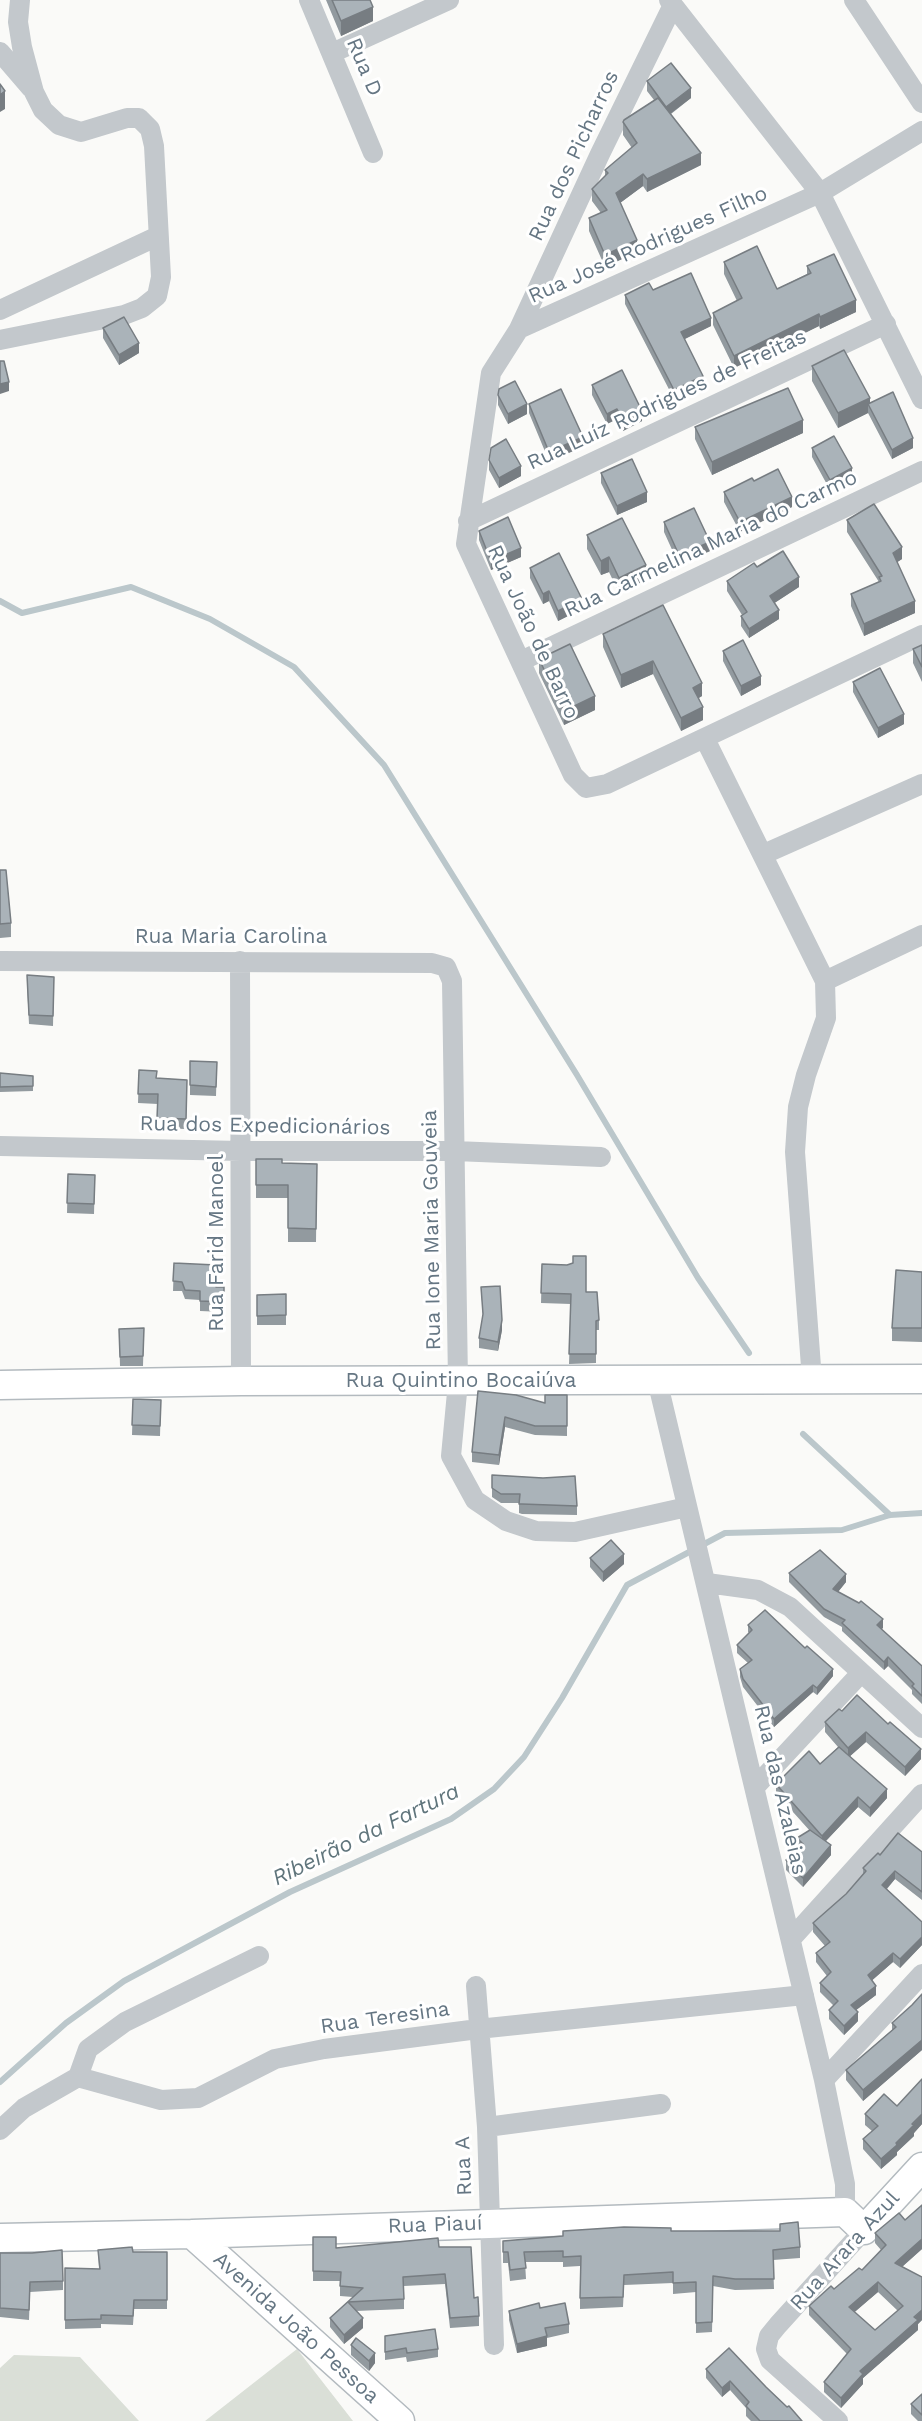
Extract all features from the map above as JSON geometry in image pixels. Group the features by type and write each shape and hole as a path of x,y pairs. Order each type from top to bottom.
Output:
{"street":[{"name":"Rua D","path":"309,0 373,153"},
{"path":"332,53 449,0"},
{"path":"854,0 922,103"},
{"path":"671,2 820,193 922,399"},
{"name":"Rua dos Picharros","path":"519,329 671,2"},
{"path":"0,340 113,318 142,308 157,296 161,277 154,146 150,129 139,118 127,118 81,132 59,125 43,110 34,92 13,9"},
{"path":"0,52 34,92"},
{"name":"Rua José Rodrigues Filho","path":"505,350 519,329 820,193 922,131"},
{"path":"0,310 158,236"},
{"name":"Rua Luíz Rodrigues de Freitas","path":"468,521 886,324"},
{"name":"Rua João de Barro","path":"505,350 491,373 466,544 573,775 586,788 607,784 705,739"},
{"name":"Rua Carmelina Maria do Carmo","path":"521,661 922,471"},
{"path":"812,1380 795,1152 798,1107 806,1075 826,1018 825,981 705,739 922,635"},
{"path":"764,854 922,784"},
{"path":"825,981 922,935"},
{"name":"Rua Maria Carolina","path":"0,960 432,963 446,967 452,981"},
{"name":"Rua Farid Manoel","path":"240,961 241,1381"},
{"name":"Rua Ione Maria Gouveia","path":"452,981 458,1382 452,1456 475,1500 506,1521 536,1531 575,1532 687,1507"},
{"name":"Rua dos Expedicionários","path":"0,1146 241,1151 455,1151 601,1157"},
{"name":"Rua Quintino Bocaiúva","path":"0,1385 241,1381 922,1379"},
{"name":"Rua das Azaleias","path":"657,1380 791,1939 854,2221"},
{"path":"705,1575 758,1590 790,1607 922,1728"},
{"path":"755,1787 861,1673"},
{"path":"791,1939 922,1794"},
{"path":"0,2130 24,2108 78,2077 88,2049 125,2022 259,1956"},
{"path":"824,2080 922,1974"},
{"name":"Rua A","path":"476,1986 487,2127 494,2345"},
{"name":"Rua Teresina","path":"78,2077 161,2100 198,2098 275,2059 324,2049 478,2029 804,1995"},
{"path":"487,2127 661,2104"},
{"name":"Rua Arara Azul","path":"838,2421 770,2360 766,2349 769,2336 854,2221 922,2166"},
{"name":"Rua Piauí","path":"0,2238 192,2234 490,2223 854,2221"},
{"name":"Avenida João Pessoa","path":"192,2234 399,2421"}],"shaded area":[{"path":"297,2349 353,2421 205,2421"},
{"path":"14,2355 80,2357 139,2421 0,2421 0,2368"}],"building":[{"path":"332,0 370,0 373,7 341,21"},
{"path":"671,63 691,88 666,107 647,81"},
{"path":"0,84 5,91 0,95"},
{"path":"658,98 701,153 647,179 643,174 616,193 637,240 605,255 589,218 607,210 592,189 608,173 605,170 637,143 623,122 624,120"},
{"path":"757,246 777,289 811,273 807,266 834,254 856,300 820,317 819,314 734,356 713,313 742,298 724,262"},
{"path":"691,273 711,318 681,332 703,376 674,390 625,295 649,283 653,290"},
{"path":"124,317 139,343 119,355 103,328"},
{"path":"844,350 870,398 838,413 812,366"},
{"path":"0,361 4,361 9,382 0,384"},
{"path":"622,370 642,411 623,421 617,409 607,414 592,385"},
{"path":"515,381 527,404 508,414 498,395 499,389"},
{"path":"788,388 803,420 712,462 695,427"},
{"path":"561,389 583,437 549,452 529,404"},
{"path":"893,392 913,438 892,450 868,404"},
{"path":"834,436 852,468 830,480 812,448"},
{"path":"506,439 521,466 499,478 489,460 491,448"},
{"path":"632,459 647,492 617,506 601,473"},
{"path":"778,469 792,497 740,522 724,492 752,478 754,481"},
{"path":"874,504 902,547 893,553 915,601 864,624 851,594 881,581 879,577 882,576 847,520"},
{"path":"694,508 710,542 679,555 664,522"},
{"path":"508,517 521,548 491,561 479,531"},
{"path":"622,518 646,565 619,578 609,557 601,561 587,535"},
{"path":"783,551 799,577 770,596 779,610 749,629 741,616 747,612 727,581 754,563 757,567"},
{"path":"559,553 582,599 558,611 549,591 543,594 530,568"},
{"path":"663,605 702,683 693,688 703,707 681,718 653,661 621,675 603,634"},
{"path":"743,640 761,676 741,686 723,651"},
{"path":"570,644 595,696 564,711 539,659"},
{"path":"922,645 922,667 913,649"},
{"path":"880,668 904,714 878,728 853,682"},
{"path":"0,870 6,870 11,923 0,924"},
{"path":"27,975 54,977 53,1016 29,1015"},
{"path":"190,1061 217,1062 216,1087 190,1085"},
{"path":"139,1070 157,1071 156,1078 187,1080 186,1119 157,1118 158,1094 138,1094"},
{"path":"0,1073 33,1076 33,1086 0,1087"},
{"path":"256,1159 282,1159 282,1163 317,1164 316,1229 288,1228 288,1185 256,1185"},
{"path":"68,1174 95,1175 94,1204 67,1203"},
{"path":"573,1256 586,1256 586,1292 597,1292 599,1320 596,1321 596,1354 569,1354 571,1294 541,1293 542,1264 567,1265 573,1263"},
{"path":"174,1263 216,1265 216,1287 224,1287 224,1302 200,1301 200,1291 185,1290 182,1282 173,1281"},
{"path":"896,1270 922,1272 922,1328 892,1328"},
{"path":"500,1286 502,1320 498,1342 479,1338 483,1314 481,1287"},
{"path":"286,1294 286,1315 257,1316 257,1295"},
{"path":"144,1328 143,1356 120,1357 119,1329"},
{"path":"478,1391 516,1395 545,1403 545,1395 567,1395 567,1426 535,1426 505,1417 499,1455 472,1452"},
{"path":"133,1399 161,1400 160,1426 132,1425"},
{"path":"492,1475 543,1478 575,1476 577,1506 519,1504 520,1494 501,1494 492,1488"},
{"path":"611,1540 624,1554 603,1572 590,1558"},
{"path":"820,1550 846,1574 833,1589 859,1603 861,1601 883,1619 877,1625 922,1666 922,1696 912,1686 914,1684 888,1657 884,1662 842,1623 845,1620 824,1609 789,1573"},
{"path":"765,1610 805,1648 807,1646 833,1669 817,1688 813,1685 774,1719 743,1679 740,1669 752,1660 737,1645 752,1630 748,1625"},
{"path":"857,1695 888,1724 890,1722 921,1749 905,1767 866,1732 848,1748 825,1722 839,1709 842,1711"},
{"path":"839,1747 887,1789 870,1808 858,1797 822,1836 776,1784 809,1751 820,1764"},
{"path":"810,1830 831,1845 803,1878 786,1860 803,1844 797,1838"},
{"path":"898,1833 922,1852 922,1892 895,1871 882,1885 922,1922 922,1937 900,1959 893,1953 868,1975 876,1986 851,2005 858,2012 844,2026 829,2010 838,2001 820,1983 831,1972 816,1953 830,1942 813,1923 846,1894 866,1871 863,1868 878,1853 880,1855"},
{"path":"922,1994 922,2040 863,2090 846,2070 896,2027 892,2023"},
{"path":"922,2079 922,2114 896,2143 897,2145 881,2159 863,2139 878,2126 865,2114 884,2094 897,2106"},
{"path":"922,2205 922,2239 895,2263 922,2277 922,2310 914,2317 918,2320 860,2371 863,2374 841,2398 824,2382 851,2349 809,2306 831,2286 834,2289 859,2268 862,2270 886,2245 875,2233 899,2213 905,2220","holes":["878,2282 903,2306 875,2330 849,2307"]},
{"path":"798,2222 800,2247 773,2250 774,2279 735,2279 713,2276 712,2322 696,2323 696,2282 673,2283 673,2272 624,2275 623,2297 580,2298 581,2256 563,2257 563,2251 524,2252 526,2268 510,2270 508,2252 503,2252 503,2241 563,2236 563,2231 624,2227 671,2228 671,2231 780,2231 780,2224"},
{"path":"313,2237 336,2237 336,2248 438,2238 439,2247 471,2247 474,2298 478,2297 479,2316 450,2318 445,2274 403,2277 404,2299 348,2302 363,2318 344,2335 330,2318 363,2288 340,2286 341,2272 313,2271"},
{"path":"132,2247 133,2252 167,2252 167,2300 134,2300 133,2316 101,2315 101,2319 65,2320 65,2268 100,2269 98,2250"},
{"path":"62,2250 63,2281 30,2282 29,2310 0,2308 0,2253"},
{"path":"539,2303 540,2308 565,2303 569,2324 545,2328 547,2336 517,2344 509,2311"},
{"path":"435,2329 438,2349 407,2353 406,2348 385,2352 385,2336"},
{"path":"356,2338 375,2353 369,2361 351,2345"},
{"path":"729,2348 802,2421 760,2421 746,2406 749,2402 730,2381 722,2388 706,2369"},
{"path":"922,2394 922,2415 911,2404"}],"waterway":[{"path":"0,601 22,613 131,587 210,619 294,667 384,765 577,1075 698,1278 749,1353"},
{"path":"803,1434 890,1515"},
{"name":"Ribeirão da Fartura","path":"0,2082 66,2023 124,1981 290,1892 451,1819 494,1789 524,1757 562,1698 627,1585 725,1533 842,1530 890,1515 922,1513"}]}
